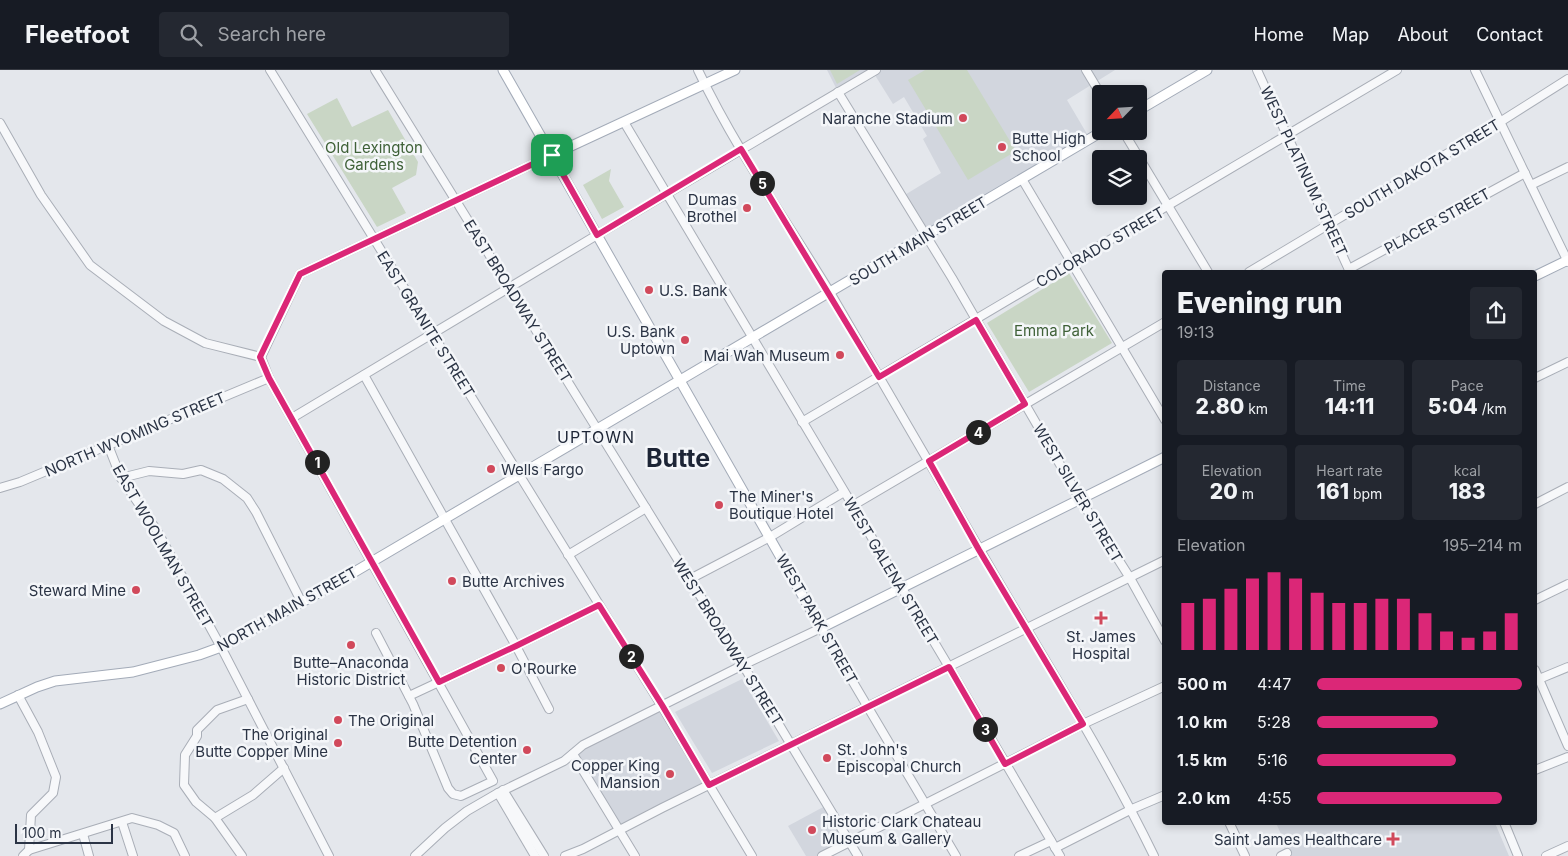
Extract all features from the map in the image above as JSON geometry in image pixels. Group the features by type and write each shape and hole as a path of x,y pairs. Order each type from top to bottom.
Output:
{"main road":[{"name":"WEST PARK STREET","path":"503,70 822,628"},
{"path":"552,155 735,70"},
{"path":"1148,105 1207,70"},
{"name":"SOUTH MAIN STREET","path":"680,380 1092,138"},
{"path":"1537,275 1568,261"},
{"name":"NORTH MAIN STREET","path":"0,704 18,694 55,681 133,672 220,647 373,562 680,380"},
{"path":"822,628 1162,458"}],"street":[{"name":"EAST GRANITE STREET","path":"270,70 662,705 752,856"},
{"name":"EAST BROADWAY STREET","path":"375,70 597,429"},
{"path":"698,70 741,149 830,292 979,550 1083,724 1132,809 1154,856"},
{"path":"292,418 876,70"},
{"name":"WEST PLATINUM STREET","path":"1257,70 1350,270"},
{"name":"COLORADO STREET","path":"802,422 1397,70"},
{"path":"1475,70 1568,261"},
{"path":"1087,71 1095,85"},
{"name":"SOUTH DAKOTA STREET","path":"1252,270 1500,122 1568,79"},
{"name":"WEST SILVER STREET","path":"838,92 927,235 1080,499 1130,578 1162,636"},
{"name":"WEST GALENA STREET","path":"624,122 1060,856"},
{"path":"0,123 42,195 90,265 164,321 205,343 260,357"},
{"path":"1128,140 1207,270"},
{"path":"376,633 409,696 448,788 456,795 465,795 493,780 269,378 260,357 300,274 552,155"},
{"path":"1531,185 1568,167"},
{"name":"PLACER STREET","path":"1350,270 1525,172"},
{"path":"1022,179 1162,415"},
{"path":"852,506 1162,324"},
{"path":"1537,377 1568,362"},
{"path":"364,375 516,646 549,709"},
{"name":"NORTH WYOMING STREET","path":"0,488 20,482 269,378"},
{"name":"WEST BROADWAY STREET","path":"597,429 858,856"},
{"name":"EAST WOOLMAN STREET","path":"108,445 121,478 156,529 248,699"},
{"path":"121,478 149,471 183,474 200,470 223,479 247,498 256,512 302,603"},
{"path":"1537,503 1568,487"},
{"path":"690,579 770,537 844,492"},
{"path":"568,555 646,508"},
{"path":"565,856 1162,562"},
{"path":"1537,599 1568,584"},
{"path":"409,696 599,605"},
{"path":"415,856 456,819 501,792 564,761 583,745 743,665 822,628"},
{"name":"WEST PARK STREET","path":"822,628 956,856"},
{"path":"1539,680 1568,667"},
{"path":"1537,675 1568,746"},
{"path":"822,856 1083,724 1162,687"},
{"path":"18,694 38,732 56,777 53,793 31,815 26,853 132,818 158,825 174,833 185,856"},
{"path":"242,856 215,818 196,802 184,785 186,755 197,736 197,730 216,710 248,699 329,856"},
{"path":"573,754 635,856"},
{"path":"1537,769 1568,757"},
{"path":"215,818 253,796 284,768"},
{"path":"501,792 535,856"},
{"path":"501,792 544,856"},
{"path":"1055,848 1132,809 1162,796"},
{"path":"122,822 133,856"},
{"path":"1230,825 1245,856"},
{"path":"1505,825 1518,856"},
{"path":"83,834 89,856"},
{"path":"1019,856 1051,841"},
{"path":"1546,856 1568,846"}],"shaded area":[{"name":"Butte High School","path":"827,70 1115,70 1067,100 1090,139 927,235 903,196 941,173 923,139 927,136 904,97 893,104 873,72 838,92"},
{"path":"742,679 779,741 712,773 675,712"},
{"path":"661,705 709,785 620,830 572,755"},
{"path":"827,805 849,841 822,856 806,856 788,826"},
{"name":"Saint James Healthcare","path":"1277,825 1496,825 1509,856 1291,856"}],"green space":[{"path":"830,70 860,70 837,84"},
{"name":"Naranche Stadium","path":"925,70 967,70 1016,151 968,180 908,80"},
{"name":"Old Lexington Gardens","path":"337,98 352,127 388,110 418,162 416,175 392,188 406,213 377,227 307,114"},
{"path":"611,169 609,181 624,207 602,219 583,185"},
{"name":"Emma Park","path":"1069,273 1112,343 1029,392 987,323"}],"place":[{"name":"Naranche Stadium","path":"963,118"},
{"name":"Butte High School","path":"1002,147"},
{"name":"Dumas Brothel","path":"747,208"},
{"name":"U.S. Bank","path":"649,290"},
{"name":"U.S. Bank Uptown","path":"685,340"},
{"name":"Mai Wah Museum","path":"840,355"},
{"name":"Wells Fargo","path":"491,469"},
{"name":"The Miner's Boutique Hotel","path":"719,505"},
{"name":"Butte Archives","path":"452,581"},
{"name":"Steward Mine","path":"136,590"},
{"name":"St. James Hospital","path":"1101,618"},
{"name":"Butte–Anaconda Historic District","path":"351,645"},
{"name":"O'Rourke","path":"501,668"},
{"name":"The Original","path":"338,720"},
{"name":"The Original Butte Copper Mine","path":"338,743"},
{"name":"Butte Detention Center","path":"527,750"},
{"name":"St. John's Episcopal Church","path":"827,758"},
{"name":"Copper King Mansion","path":"670,774"},
{"name":"Historic Clark Chateau Museum & Gallery","path":"812,830"},
{"name":"Saint James Healthcare","path":"1393,839"}],"district":[{"name":"UPTOWN","path":"596,437"},
{"name":"Butte","path":"678,458"}],"route":[{"path":"741,149 830,292 879,377 976,320 1025,404 929,461 979,550 1083,724 1005,764 949,667 709,785 662,705 599,605 439,682 269,378 260,357 300,274 552,155 597,235 741,149"}]}
